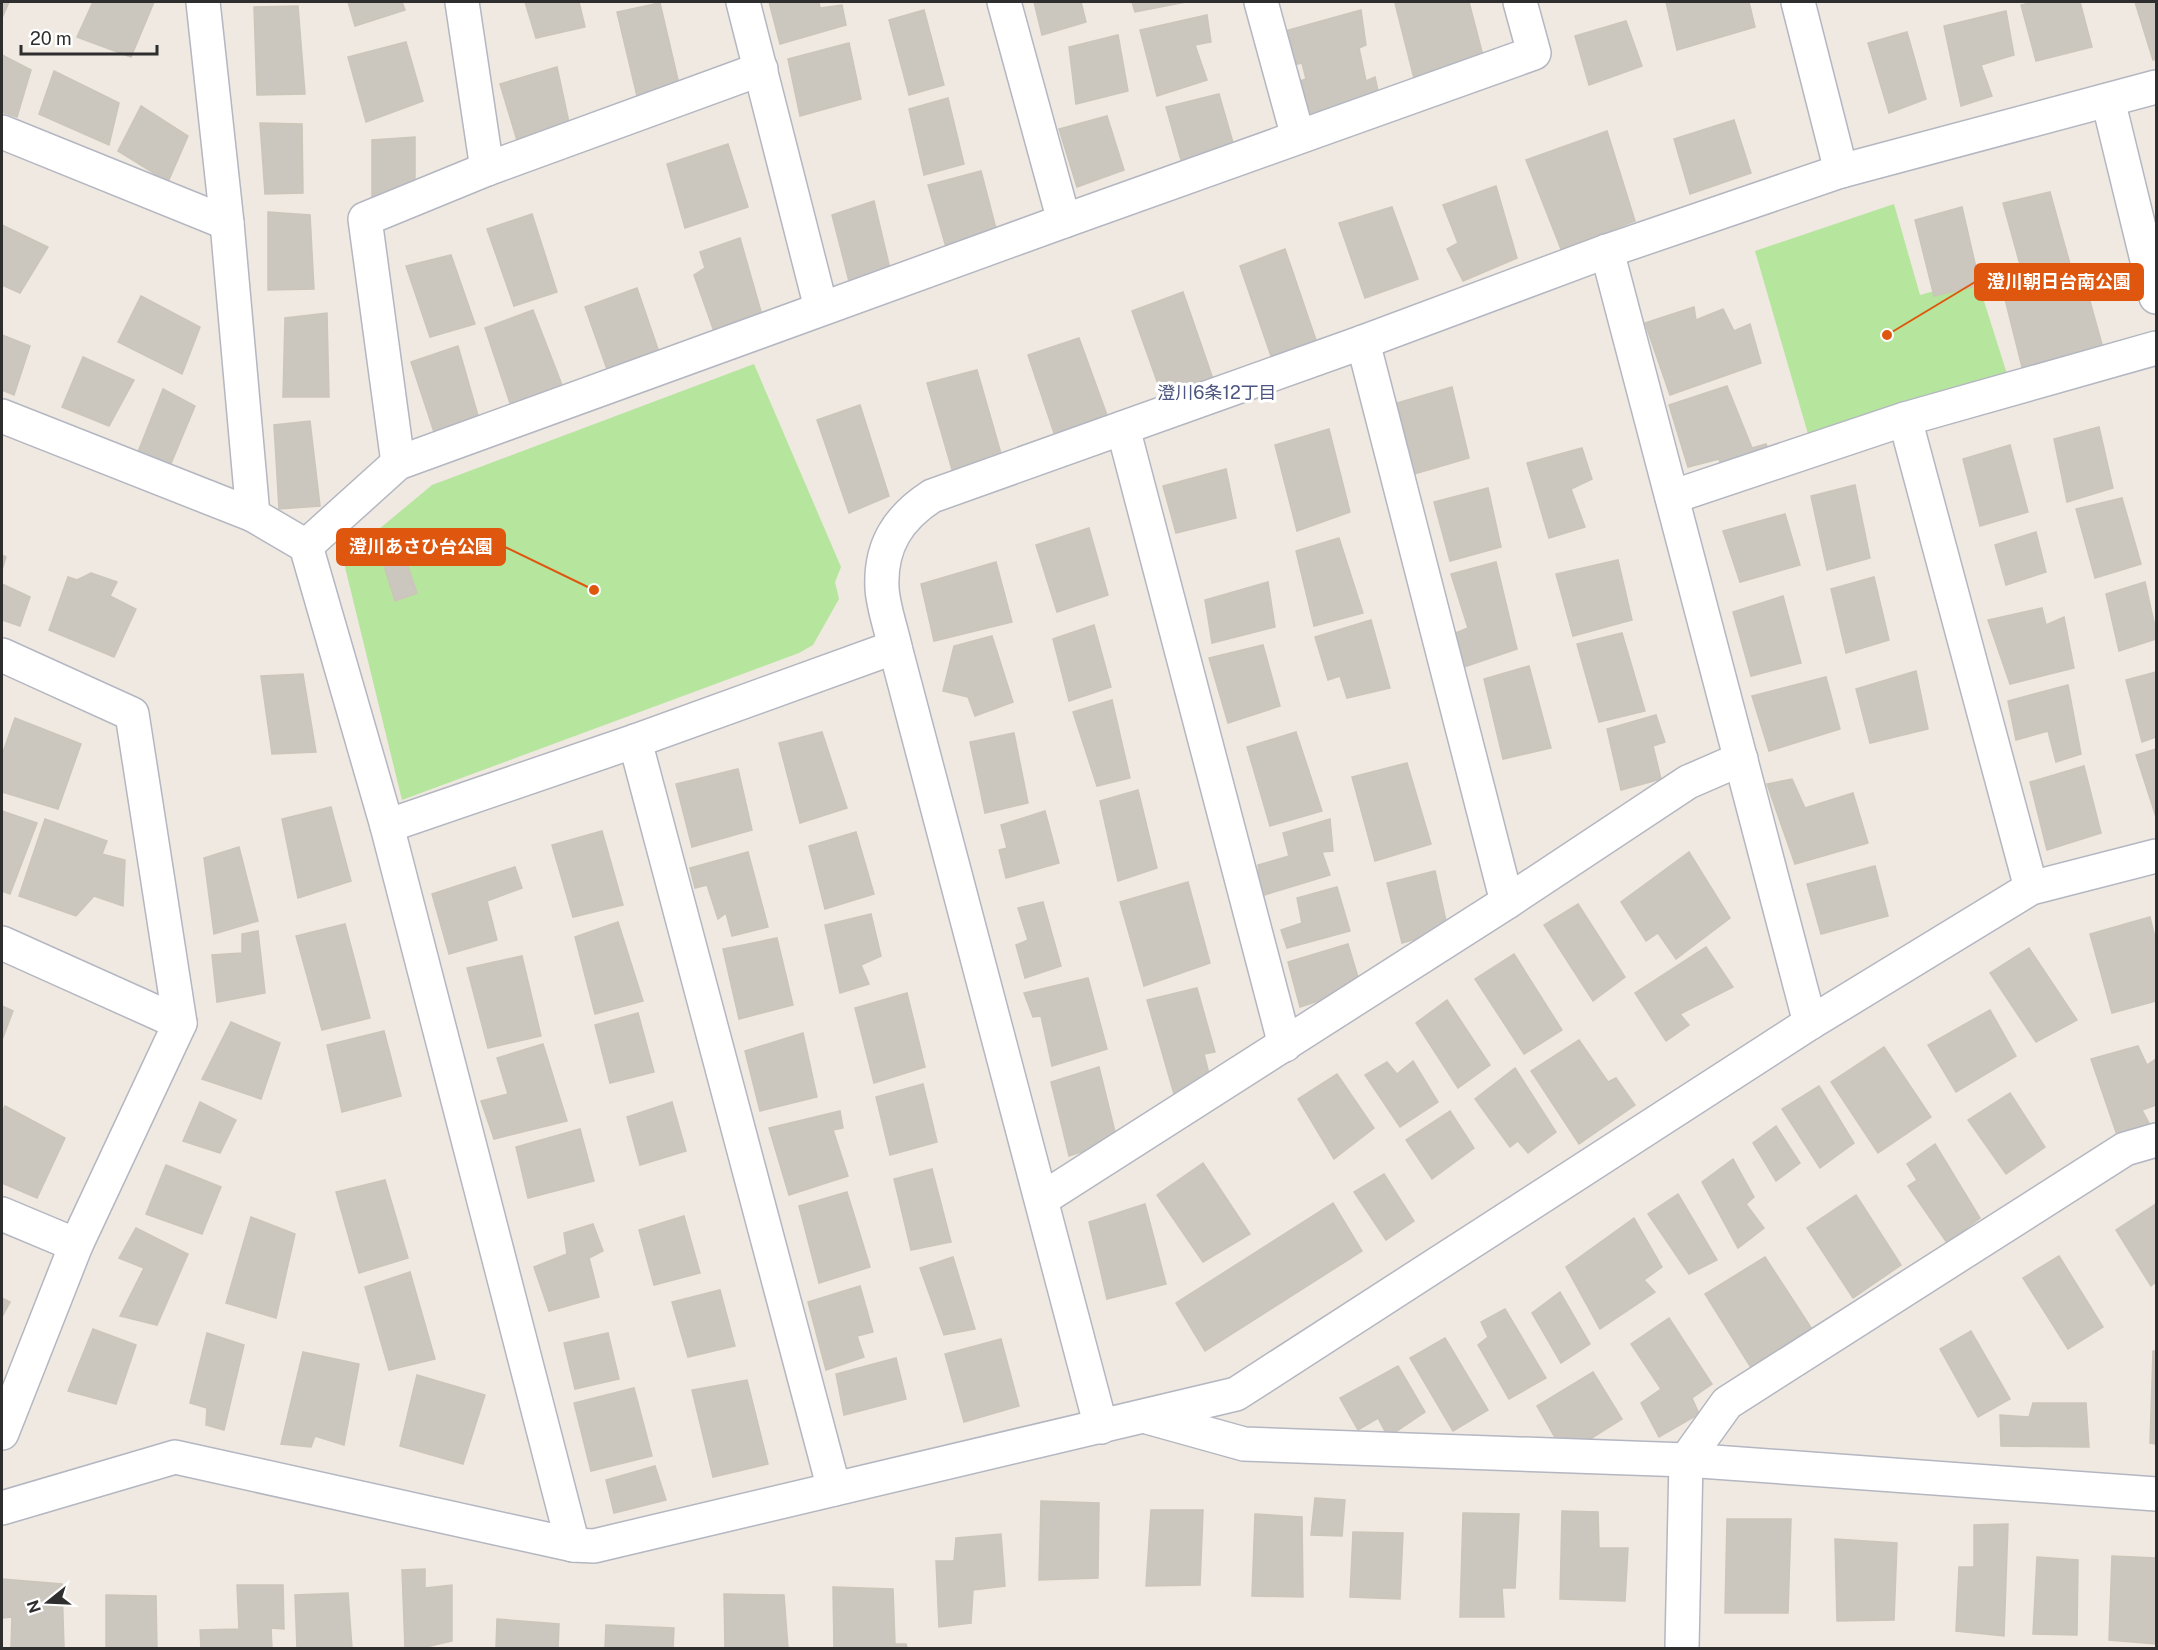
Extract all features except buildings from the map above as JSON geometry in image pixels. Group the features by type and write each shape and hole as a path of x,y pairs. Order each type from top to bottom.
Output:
{"street":[{"path":"203,2 227,223 253,515"},
{"path":"462,2 487,169"},
{"path":"743,2 821,308"},
{"path":"1004,2 1064,221"},
{"path":"1261,2 1298,137"},
{"path":"306,546 398,463 821,308 1534,53 1520,2"},
{"path":"1798,2 1841,171"},
{"path":"398,463 365,219 487,169 761,69"},
{"path":"1101,1427 895,646 882,589 884,556 896,527 915,507 932,496 1363,342 1607,251 1841,171 2157,87"},
{"path":"2108,100 2157,297"},
{"path":"2,132 227,223"},
{"path":"1607,251 1810,1023"},
{"path":"1363,342 1507,902"},
{"path":"1672,497 1905,419 2157,348"},
{"path":"2,416 253,515 306,546 387,826 573,1545"},
{"path":"1905,419 2031,888"},
{"path":"1123,428 1285,1045"},
{"path":"387,826 635,741 895,646"},
{"path":"2,655 132,714 180,1023 76,1245 2,1432"},
{"path":"635,741 834,1490"},
{"path":"1042,1199 1507,902 1688,782 1741,759"},
{"path":"2,1508 175,1457 573,1545 594,1546 1236,1394 1810,1023 2031,888 2157,856"},
{"path":"2,942 180,1023"},
{"path":"1682,1648 1686,1460 1727,1403 2124,1149 2157,1140"},
{"path":"2,1214 76,1245"},
{"path":"1143,1415 1244,1444 1686,1460 2157,1494"}],"green space":[{"path":"1894,204 1920,295 1977,279 2007,374 1808,434 1755,251"},
{"path":"754,364 841,567 835,582 839,599 813,645 799,653 402,800 343,559 432,485"}],"place":[{"name":"澄川朝日台南公園","path":"1887,335"},
{"name":"澄川あさひ台公園","path":"594,590"}],"district":[{"name":"澄川6条12丁目","path":"1217,393"}]}
